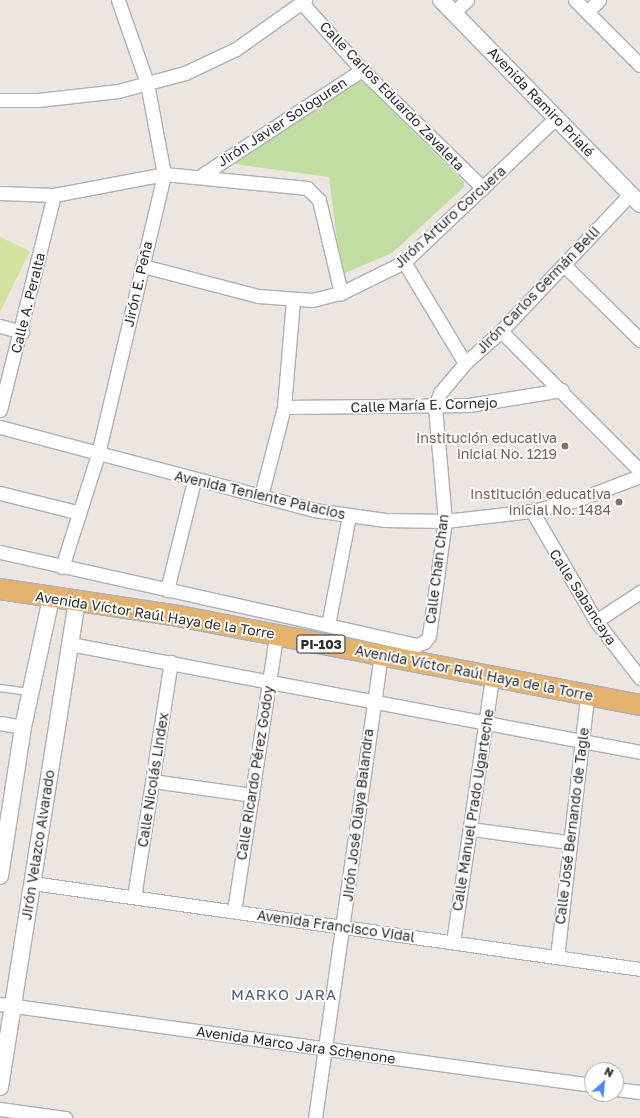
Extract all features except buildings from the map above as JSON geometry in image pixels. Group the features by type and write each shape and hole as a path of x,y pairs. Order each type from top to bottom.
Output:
{"main road":[{"name":"Avenida Víctor Raúl Haya de la Torre","path":"0,589 77,603 178,616 492,678 640,705"}],"street":[{"name":"Jirón E. Peña","path":"62,566 98,454 164,174 148,83 118,0"},
{"name":"Avenida Ramiro Prialé","path":"441,0 635,199"},
{"path":"454,12 467,0"},
{"path":"575,0 640,65"},
{"path":"587,12 599,0"},
{"path":"0,100 38,100 118,91 185,73 236,50 304,1"},
{"name":"Calle Carlos Eduardo Zavaleta","path":"304,1 362,70 483,188"},
{"name":"Jirón Javier Sologuren","path":"202,176 362,70"},
{"name":"Jirón Arturo Corcuera","path":"143,266 258,296 293,300 341,293 404,262 556,118"},
{"path":"0,193 54,195 164,174 202,176 307,188 314,192 319,200 341,293"},
{"name":"Calle A. Peralta","path":"0,410 22,332 54,195"},
{"name":"Jirón Carlos Germán Belli","path":"435,406 440,393 465,363 501,331 564,265 635,199"},
{"path":"404,262 465,363"},
{"path":"564,265 640,340"},
{"path":"261,496 284,407 293,300"},
{"path":"0,326 22,332"},
{"path":"501,331 562,390 640,471"},
{"name":"Calle María E. Cornejo","path":"284,407 435,406 507,402 562,390"},
{"name":"Calle Chan Chan","path":"328,625 417,645 429,636 445,522 435,406"},
{"name":"Avenida Teniente Palacios","path":"0,427 194,481 349,516 445,522 532,511 576,500 640,476"},
{"path":"167,590 194,481"},
{"path":"0,493 80,513"},
{"name":"Calle Sabancaya","path":"532,511 596,621 640,678"},
{"path":"0,552 328,625 349,516"},
{"path":"596,621 640,592"},
{"path":"0,876 2,846 23,727 51,599"},
{"name":"Jirón Velazco Alvarado","path":"0,1087 7,1005 32,883 77,603"},
{"name":"Calle Ricardo Pérez Godoy","path":"234,911 276,635"},
{"path":"70,644 171,662 372,704 640,752"},
{"name":"Jirón José Olaya Balandra","path":"315,1118 324,1048 344,927 372,704 381,655"},
{"name":"Calle Nicolás Lindex","path":"134,897 171,662"},
{"name":"Calle Manuel Prado Ugarteche","path":"453,942 471,829 492,678"},
{"name":"Calle José Bernando de Tagle","path":"557,957 568,842 587,696"},
{"path":"0,722 23,727"},
{"path":"153,781 252,795"},
{"path":"471,829 568,842"},
{"name":"Avenida Francisco Vidal","path":"32,883 640,969"},
{"name":"Avenida Marco Jara Schenone","path":"7,1005 584,1084"},
{"path":"624,1090 640,1092"},
{"path":"0,1109 65,1118"}],"lane":[{"path":"0,688 31,692"}],"green space":[{"path":"357,76 464,182 464,187 392,253 345,273 341,270 329,177 226,163"},
{"path":"0,237 30,251 1,310 0,310"}],"place":[{"name":"Institución educativa inicial No. 1219","path":"565,446"},
{"name":"Institución educativa inicial No. 1484","path":"619,502"}],"district":[{"name":"MARKO JARA","path":"284,995"}]}
